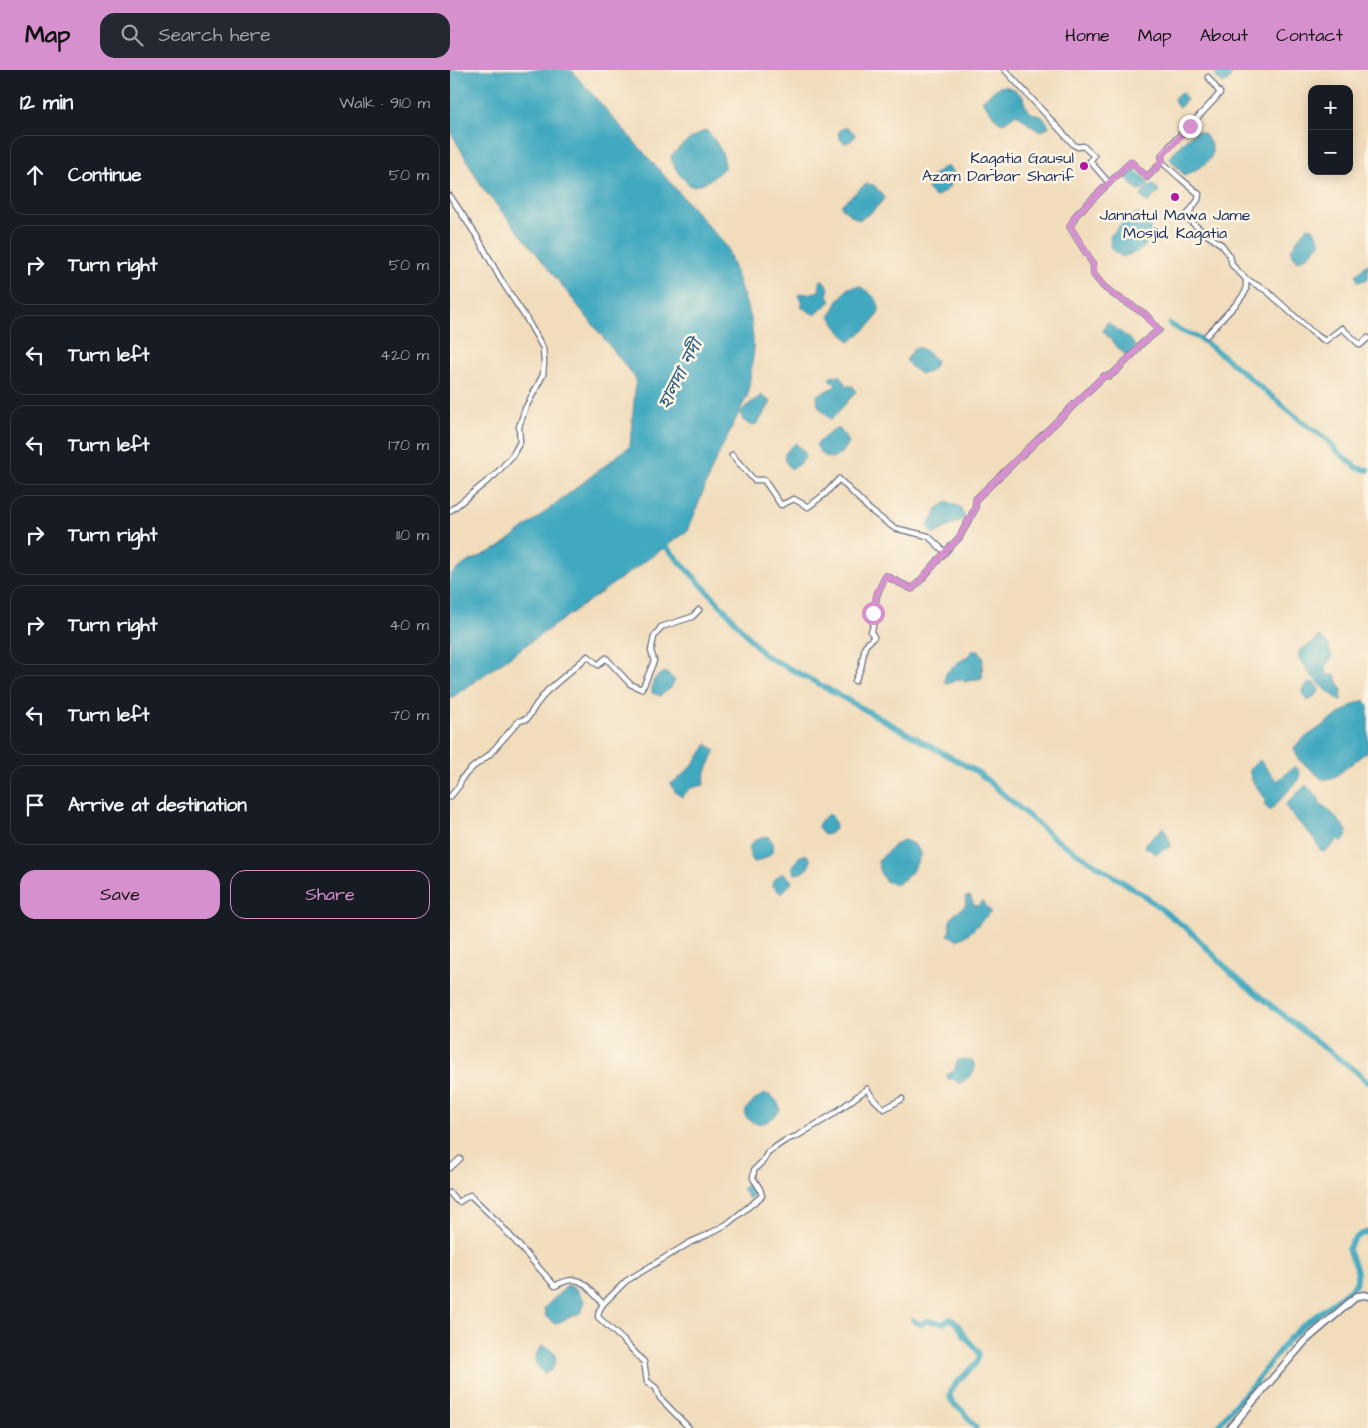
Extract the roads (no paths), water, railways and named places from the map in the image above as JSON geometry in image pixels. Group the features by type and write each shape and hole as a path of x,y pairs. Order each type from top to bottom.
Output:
{"main road":[{"path":"1230,1428 1305,1342 1357,1296 1368,1296"}],"street":[{"path":"1005,70 1074,146 1078,148 1083,146 1094,156 1090,161 1109,183"},
{"path":"855,681 861,668 865,646 874,637 871,632 874,627 873,613 877,593 886,576 912,589 959,538 975,509 976,499 983,490 1104,376 1109,376 1115,372 1140,345 1159,330 1145,314 1104,287 1094,275 1093,264 1070,226 1076,215 1131,162 1147,177 1162,162 1162,156 1170,146 1220,93 1208,77"},
{"path":"1162,162 1199,194 1198,200 1187,215 1188,219 1222,245 1230,256 1232,265 1246,279 1267,291 1312,332 1325,340 1342,328 1360,344 1368,338"},
{"path":"450,196 478,238 501,280 543,348 544,362 543,374 525,409 519,428 520,442 512,456 495,475 450,511"},
{"path":"1207,335 1246,291 1246,279"},
{"path":"732,455 754,480 764,480 781,505 794,499 808,508 840,479 870,510 894,528 928,536 945,552"},
{"path":"450,797 459,786 462,778 472,767 489,755 519,721 527,720 536,704 547,691 588,656 598,665 606,658 630,684 641,688 644,686 654,661 651,650 654,637 661,627 692,617 699,610"},
{"path":"689,1428 660,1398 656,1388 647,1381 644,1362 598,1317 603,1304 626,1281 691,1242 727,1224 762,1196 760,1188 753,1178 754,1170 763,1161 768,1152 777,1145 797,1136 832,1115 867,1089 884,1109 902,1099"},
{"path":"450,1168 460,1159"},
{"path":"450,1193 459,1202 470,1195 477,1201 555,1286 566,1280 574,1279 586,1285 603,1304"}],"water":[{"name":"হালদা নদী","path":"450,70 571,70 727,247 751,318 754,350 748,394 713,466 688,531 450,699 450,575 466,563 500,547 630,446 636,379 484,190 450,131"},
{"path":"1219,70 1230,70 1232,74 1228,81 1223,84 1216,78"},
{"path":"1004,86 1014,89 1023,97 1025,105 1031,113 1042,117 1049,127 1045,130 1036,129 1016,114 1004,123 998,121 982,101 998,87"},
{"path":"1182,92 1187,100 1179,108 1174,98"},
{"path":"844,128 849,128 855,134 850,142 844,143 840,139 838,134"},
{"path":"706,130 721,151 725,167 714,177 696,186 691,186 678,172 671,156 687,141"},
{"path":"1197,131 1204,133 1212,147 1212,155 1202,166 1184,175 1170,159 1175,151"},
{"path":"945,167 949,167 954,173 953,181 946,191 935,197 928,190 931,179 935,173"},
{"path":"1130,168 1133,168 1148,181 1148,184 1142,190 1138,191 1124,175"},
{"path":"866,184 874,185 885,198 871,213 859,220 842,208 842,204"},
{"path":"1152,184 1159,190 1148,202 1141,196 1144,190"},
{"path":"1138,213 1149,223 1152,235 1140,250 1122,257 1111,249 1110,236 1126,219"},
{"path":"1308,227 1313,228 1321,242 1308,256 1298,261 1291,250"},
{"path":"1368,263 1368,279 1358,282 1356,275"},
{"path":"823,280 829,288 827,295 831,301 815,315 801,307 803,302 798,297 799,294 813,293 820,290 819,284"},
{"path":"859,286 871,294 877,301 879,308 873,322 850,342 830,316 848,288"},
{"path":"1107,322 1131,340 1135,346 1134,352 1127,356 1103,331"},
{"path":"917,347 923,349 936,360 932,370 927,373 921,374 912,368 906,360"},
{"path":"832,375 841,376 846,386 853,386 856,392 831,420 818,406 817,395 836,386 829,379"},
{"path":"761,395 771,402 758,423 751,426 743,420 740,413"},
{"path":"834,429 840,429 849,442 841,453 833,458 828,458 824,456 816,445"},
{"path":"796,443 805,453 805,456 801,463 791,469 785,461 785,455"},
{"path":"948,502 960,507 965,518 933,535 928,527 930,520 934,518 937,508"},
{"path":"1320,636 1328,645 1332,657 1325,668 1327,675 1335,675 1342,690 1341,701 1317,682 1298,658 1299,651"},
{"path":"979,650 983,657 982,678 965,682 960,679 947,684 944,681 946,673 957,663 967,657 972,651"},
{"path":"665,672 675,680 671,688 660,696 652,693 654,680"},
{"path":"1313,682 1319,689 1318,693 1310,700 1307,700 1303,691 1305,686"},
{"path":"1364,700 1368,704 1368,751 1332,779 1322,779 1298,759 1294,748 1300,741 1354,704"},
{"path":"707,744 715,750 706,771 704,785 691,788 682,797 676,793 670,784 682,776"},
{"path":"1260,760 1277,781 1295,766 1300,772 1299,779 1270,811 1264,805 1266,800 1250,773 1250,768"},
{"path":"1306,785 1318,797 1320,804 1331,812 1347,830 1346,837 1342,842 1338,839 1325,852 1320,850 1313,838 1293,817 1285,805"},
{"path":"827,815 831,815 833,818 835,828 831,833 824,835 818,827"},
{"path":"1163,827 1171,846 1156,854 1144,846"},
{"path":"767,836 773,843 773,850 765,859 754,862 749,852 751,844 757,839"},
{"path":"904,840 914,844 921,853 912,872 896,885 885,881 879,870 878,861 895,844"},
{"path":"806,854 810,858 808,867 804,871 795,874 793,865 799,857"},
{"path":"784,873 792,881 781,894 772,885 776,878"},
{"path":"970,896 974,905 978,906 982,901 991,912 971,932 957,940 948,935 950,922 954,915 966,905 965,897"},
{"path":"958,1060 973,1061 975,1069 972,1074 960,1084 954,1079 948,1079 947,1075 954,1071"},
{"path":"765,1094 775,1099 780,1109 768,1121 759,1124 754,1123 745,1115 747,1108 758,1097"},
{"path":"749,1185 755,1194 749,1199 742,1189"},
{"path":"568,1285 576,1289 584,1300 582,1312 555,1324 546,1317 544,1308"},
{"path":"542,1346 552,1350 556,1359 550,1371 545,1373 538,1368 535,1359"}],"waterway":[{"path":"1170,324 1199,338 1305,424 1324,437 1357,468 1368,470"},
{"path":"662,540 667,548 764,655 979,773 1055,839 1142,894 1191,932 1233,975 1356,1071 1368,1083"},
{"path":"1217,1428 1286,1342 1300,1328 1354,1286 1357,1272 1348,1249 1356,1238 1368,1232"},
{"path":"913,1320 921,1325 926,1321 944,1323 950,1319 953,1320 977,1350 979,1356 977,1361 956,1383 950,1396 952,1402 962,1410 976,1428"}],"place":[{"name":"Kagatia Gausul Azam Darbar Sharif","path":"1084,166"},
{"name":"Jannatul Mawa Jame Mosjid, Kagatia","path":"1175,197"}]}
